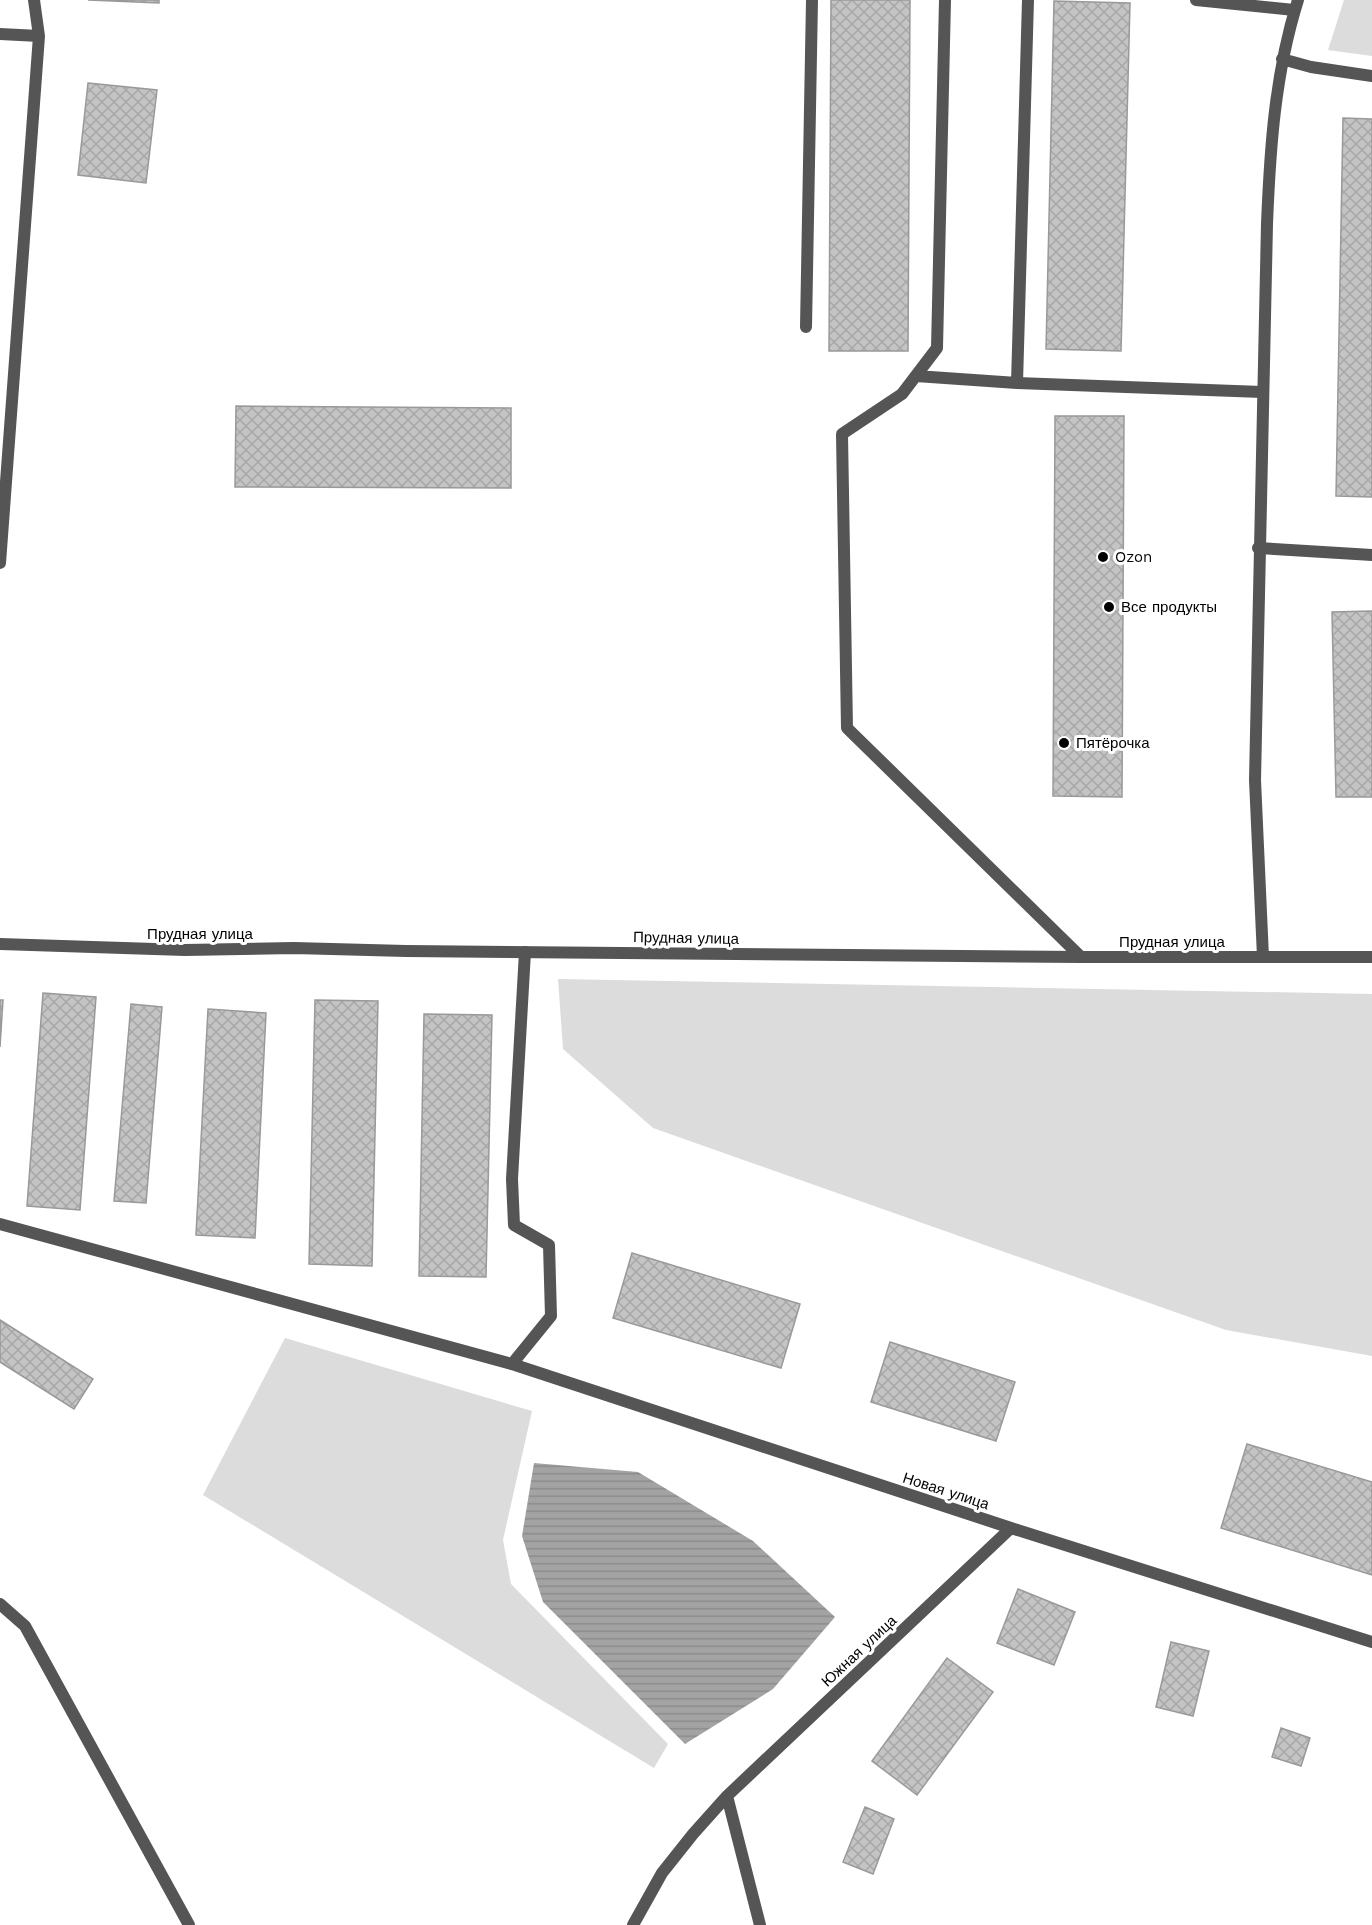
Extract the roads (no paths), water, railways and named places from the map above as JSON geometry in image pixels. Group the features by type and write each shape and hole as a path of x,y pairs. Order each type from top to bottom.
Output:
{"street":[{"path":"0,563 39,36 34,0"},
{"path":"806,327 812,0"},
{"path":"945,0 937,348 902,394 842,434 847,728 1081,957"},
{"path":"1017,383 1028,0"},
{"path":"1196,0 1296,5 1282,59 1271,140 1262,392 1255,780 1263,957"},
{"path":"0,34 39,36"},
{"path":"1282,59 1311,67 1372,76"},
{"path":"916,376 1017,383 1262,392"},
{"path":"1258,548 1372,555"},
{"name":"Прудная улица","path":"0,944 185,950 294,948 1081,957 1372,957"},
{"path":"512,1364 551,1316 549,1245 514,1225 512,1179 525,952"},
{"name":"Новая улица","path":"0,1224 512,1364 1011,1528 1372,1642"},
{"name":"Южная улица","path":"633,1925 662,1873 726,1796 1011,1528"},
{"path":"0,1604 26,1626 189,1925"},
{"path":"726,1796 760,1925"}],"place":[{"name":"Ozon","path":"1103,557"},
{"name":"Все продукты","path":"1109,607"},
{"name":"Пятёрочка","path":"1064,743"}]}
